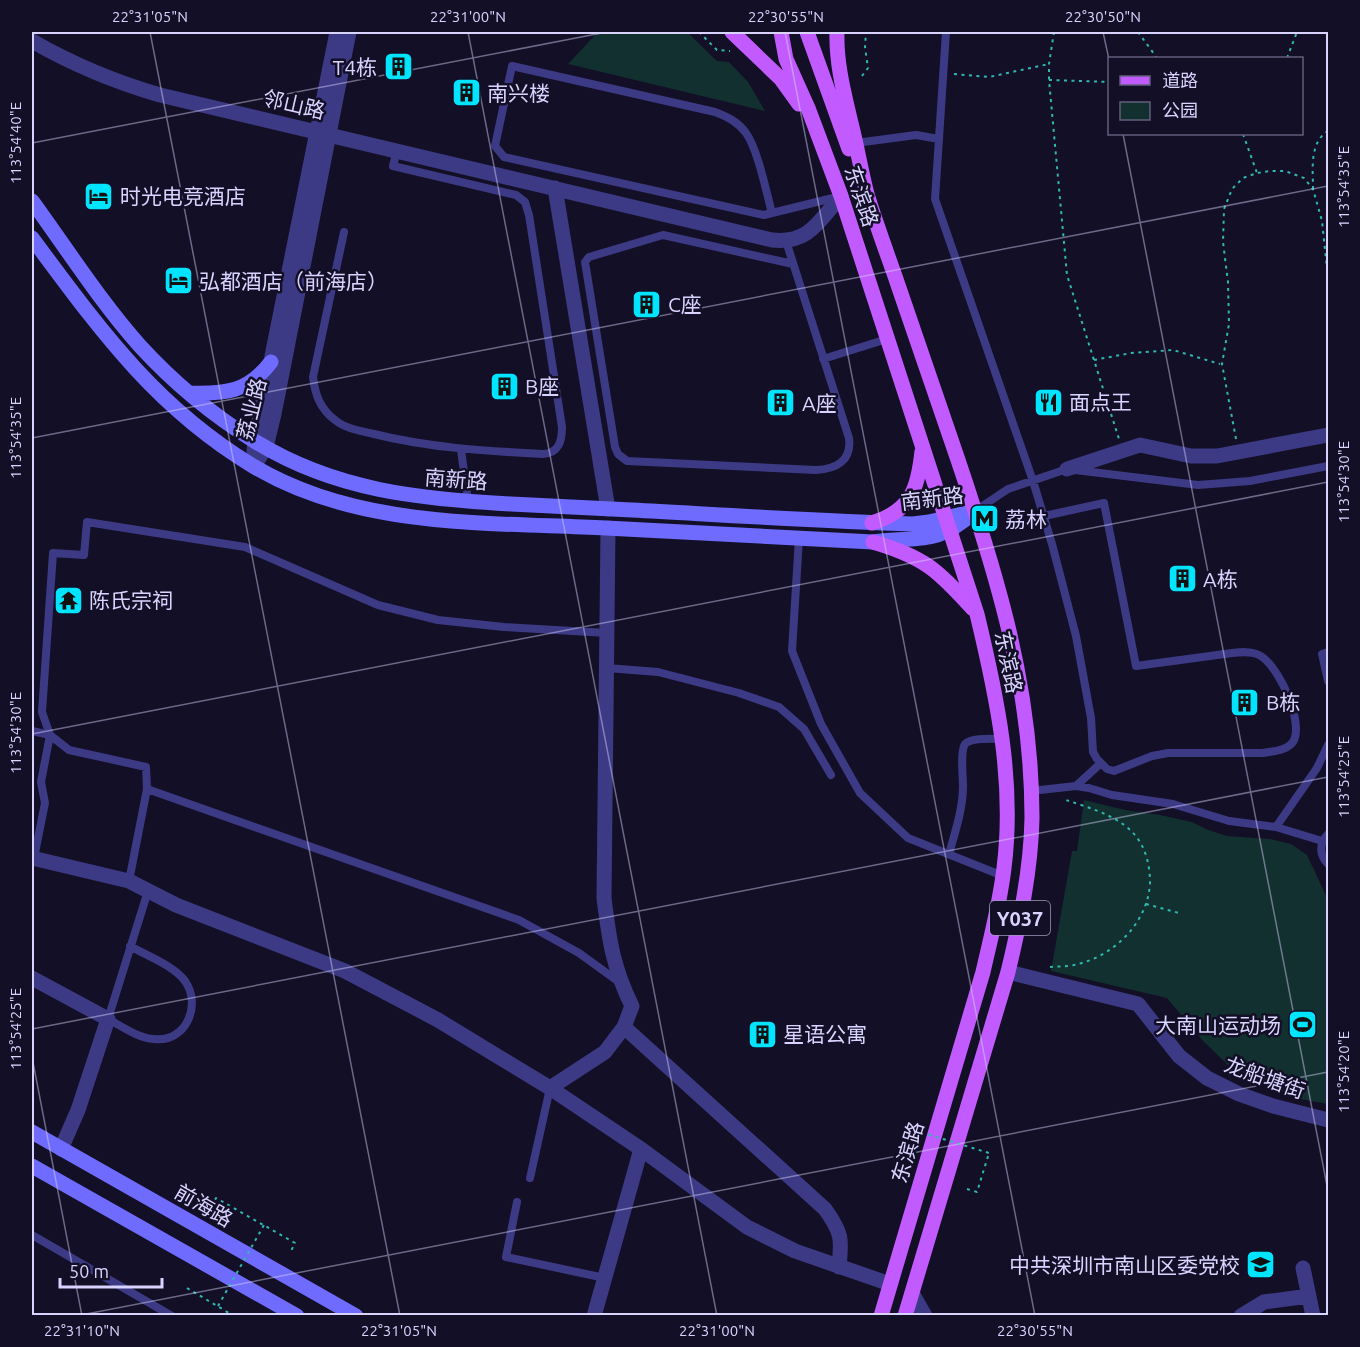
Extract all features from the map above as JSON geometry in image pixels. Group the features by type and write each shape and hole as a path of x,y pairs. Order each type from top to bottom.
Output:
{"main road":[{"path":"732,32 781,79 819,136"},
{"name":"东滨路","path":"782,32 786,59 819,136 841,196 976,614 989,665 1006,768 1007,819 1003,876 996,918 983,972 880,1316"},
{"path":"807,32 838,122 867,194"},
{"name":"东滨路","path":"837,32 836,46 842,85 867,194 975,511 1004,604 1026,713 1031,791 1032,820 1019,927 1008,972 905,1316"},
{"name":"南新路","path":"32,201 140,346 190,393 260,444 308,468 360,486 412,496 468,501 948,525"},
{"name":"南新路","path":"32,238 102,332 130,365 180,413 218,443 254,466 303,491 336,501 390,514 460,521 873,542 919,539 975,511"},
{"path":"102,332 117,318"},
{"path":"190,393 213,394 239,389 262,374 271,362"},
{"path":"872,523 895,514 911,496 921,462 922,445"},
{"path":"873,542 902,550 930,566 976,614"},
{"name":"前海路","path":"32,1132 356,1316"},
{"path":"32,1166 297,1316"}],"street":[{"name":"荔业路","path":"254,466 323,133 337,32"},
{"name":"荔业路","path":"260,444 271,362 323,133 349,32"},
{"name":"邻山路","path":"32,41 78,65 143,91 772,240 786,241"},
{"path":"555,188 608,509"},
{"path":"786,241 795,240 809,232 841,196"},
{"path":"1067,469 1140,445 1191,456 1239,454 1329,435"},
{"path":"550,1088 605,1052 624,1027 632,1006 620,982 611,950 604,898 608,528"},
{"path":"33,858 129,881 176,905 345,971 438,1020 550,1088 641,1149 747,1227 795,1251 890,1284"},
{"name":"龙船塘街","path":"1008,972 1138,1004 1179,1056 1207,1078 1239,1094 1273,1106 1329,1120"},
{"path":"32,978 108,1018 78,1110 61,1149"},
{"path":"624,1027 825,1209 838,1227 842,1243 839,1268"},
{"path":"594,1316 641,1149"},
{"path":"1303,1268 1313,1316"},
{"path":"912,1293 925,1316"},
{"path":"1241,1316 1264,1302 1309,1296"}],"lane":[{"path":"946,32 935,199 1044,516 1084,672 1091,718 1093,752 1107,769 1114,771 1152,756 1168,753 1277,751 1292,744 1296,722 1291,702 1276,671 1269,661 1258,654 1232,653 1136,666 1104,502 1044,516"},
{"path":"772,213 751,141 745,132 728,117 715,112 512,66 495,146 504,157 764,215 841,196"},
{"path":"856,142 916,135 939,139"},
{"path":"344,232 315,365 314,389 319,402 333,419 344,426 411,442 461,450 543,454 553,452 562,439 562,427 528,208 516,195 393,166 397,150"},
{"path":"786,241 850,445 846,459 836,466 816,470 627,461 618,454 585,262 589,257 663,235 793,264"},
{"path":"823,359 887,339"},
{"path":"461,450 468,501"},
{"path":"975,511 1000,493 1067,469 1198,485 1250,481 1329,466"},
{"path":"33,858 45,803 41,782 50,735 42,712 53,553 84,555 87,522 245,547 378,605 438,620 504,627 608,633"},
{"path":"799,538 792,651 821,724 860,793 908,838 1003,876"},
{"path":"1329,652 1322,654 1329,681"},
{"path":"607,668 657,672 739,693 779,707 804,729 831,775"},
{"path":"32,731 50,735 69,750 146,767 147,789 129,881"},
{"path":"949,854 960,815 963,750 966,744 972,741 1002,739"},
{"path":"1276,827 1317,768 1329,745"},
{"path":"1076,786 1101,763"},
{"path":"1031,791 1076,786 1112,795 1173,804 1229,821 1276,827 1322,842"},
{"path":"147,789 519,920 579,953 620,982"},
{"path":"1329,834 1322,842 1321,854 1329,864"},
{"path":"130,946 175,971 186,982 191,997 192,1011 181,1032 169,1038 156,1040 141,1037 108,1018 130,946 148,891"},
{"path":"530,1178 550,1088"},
{"path":"517,1202 506,1257 605,1278"},
{"path":"32,1235 172,1316"}],"path":[{"path":"699,32 717,50 730,51"},
{"path":"862,76 868,69 866,32"},
{"path":"1054,32 1049,80 1067,275 1122,450"},
{"path":"1138,32 1156,57"},
{"path":"1287,57 1297,32"},
{"path":"944,73 989,76 1049,63"},
{"path":"1049,80 1108,82"},
{"path":"1329,131 1316,145 1313,157 1313,189 1322,221 1329,278"},
{"path":"1243,135 1257,173"},
{"path":"1239,454 1222,364 1229,324 1228,282 1222,242 1224,209 1232,189 1243,178 1257,173 1285,171 1304,178 1313,189"},
{"path":"1094,360 1131,353 1173,350 1222,364"},
{"path":"1041,967 1077,964 1106,952 1133,930 1146,904 1150,875 1147,857 1138,838 1124,825 1110,817 1066,800"},
{"path":"1146,904 1179,913"},
{"path":"901,1169 895,1167 907,1128 989,1153 977,1192 967,1189"},
{"path":"211,1206 216,1198 295,1243 291,1251"},
{"path":"218,1306 264,1225"},
{"path":"187,1288 234,1316"}],"green space":[{"path":"598,32 687,32 717,61 729,62 748,82 765,111 568,64"},
{"path":"1084,800 1192,822 1227,836 1270,839 1291,844 1307,855 1328,900 1328,1104 1294,1098 1232,1069 1203,1041 1167,998 1051,971 1072,851 1077,851"}],"place":[{"name":"T4栋","path":"398,67"},
{"name":"南兴楼","path":"466,93"},
{"name":"时光电竞酒店","path":"99,196"},
{"name":"弘都酒店（前海店）","path":"178,281"},
{"name":"C座","path":"647,304"},
{"name":"B座","path":"504,386"},
{"name":"面点王","path":"1048,402"},
{"name":"A座","path":"781,403"},
{"name":"荔林","path":"984,519"},
{"name":"A栋","path":"1182,579"},
{"name":"陈氏宗祠","path":"68,600"},
{"name":"B栋","path":"1245,702"},
{"name":"大南山运动场","path":"1302,1025"},
{"name":"星语公寓","path":"762,1034"},
{"name":"中共深圳市南山区委党校","path":"1261,1265"}]}
